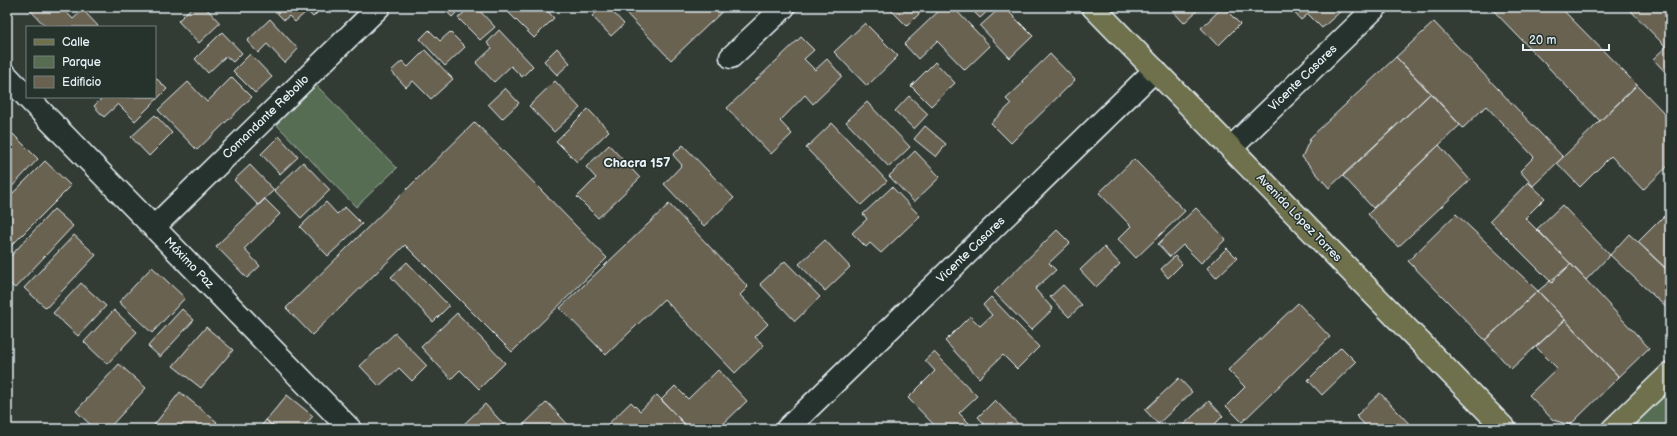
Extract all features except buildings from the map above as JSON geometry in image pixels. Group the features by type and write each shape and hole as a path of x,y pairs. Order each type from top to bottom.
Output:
{"main road":[{"name":"Avenida López Torres","path":"1093,7 1504,429"},
{"path":"1613,429 1670,374"}],"street":[{"name":"Comandante Rebollo","path":"154,227 379,7"},
{"path":"731,57 784,7"},
{"name":"Vicente Casares","path":"1231,148 1376,7"},
{"name":"Vicente Casares","path":"787,429 1155,70"},
{"name":"Máximo Paz","path":"7,76 26,96"},
{"name":"Máximo Paz","path":"28,98 350,429"}],"green space":[{"path":"314,83 397,168 356,207 274,122"},
{"path":"1662,397 1670,397 1670,429 1618,429"}],"district":[{"name":"Chacra 157","path":"637,163"}]}
